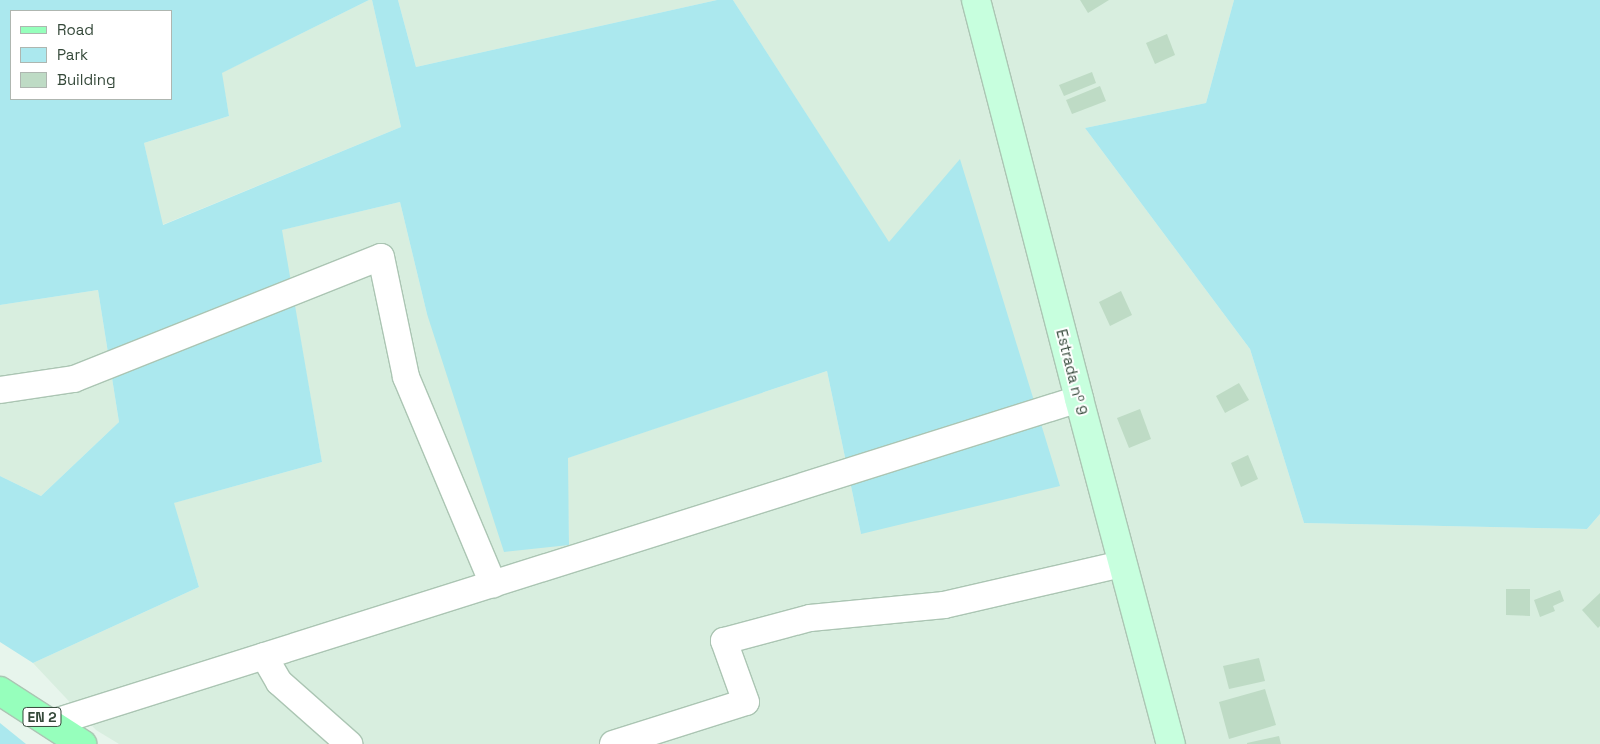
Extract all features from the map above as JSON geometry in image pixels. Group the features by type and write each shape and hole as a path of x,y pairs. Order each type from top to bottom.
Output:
{"main road":[{"name":"Estrada nº 9","path":"976,0 1122,564 1171,744"},
{"name":"EN 2","path":"0,691 82,744"}],"street":[{"path":"0,390 74,379 381,256 406,377 493,584"},
{"path":"52,723 1079,399"},
{"path":"613,744 746,702 724,641 810,618 944,605 1122,564"},
{"path":"264,656 279,682 349,744"}],"shaded area":[{"path":"372,0 401,127 162,225 144,143 229,116 221,73"},
{"path":"398,0 717,0 416,67"},
{"path":"733,0 1234,0 1206,103 1085,128 1250,349 1304,523 1587,529 1600,514 1600,744 119,744 96,730 33,663 199,587 173,503 322,462 281,230 400,202 427,314 569,544 567,458 827,371 861,534 960,160 889,243"},
{"path":"98,290 119,422 41,496 0,476 0,305"}],"green space":[{"path":"0,0 369,0 222,73 229,116 144,143 163,225 401,127 372,0 398,0 416,67 717,0 733,0 889,242 960,159 1060,486 861,534 827,371 568,458 569,545 504,552 427,314 400,202 282,230 322,462 174,503 199,587 33,663 0,642 0,476 41,496 119,422 98,290 0,305"},
{"path":"1234,0 1600,0 1600,514 1587,529 1304,523 1250,349 1085,128 1206,103"},
{"path":"0,723 26,744 0,744"}],"building":[{"path":"1080,0 1109,0 1088,13"},
{"path":"1167,34 1175,55 1155,64 1146,43"},
{"path":"1092,72 1096,83 1064,96 1059,85"},
{"path":"1100,86 1106,101 1072,114 1066,100"},
{"path":"1121,291 1132,315 1110,326 1099,302"},
{"path":"1239,383 1249,400 1225,413 1216,396"},
{"path":"1140,409 1151,439 1129,448 1117,418"},
{"path":"1248,455 1258,479 1241,487 1231,463"},
{"path":"1506,589 1530,589 1530,616 1506,615"},
{"path":"1560,590 1564,601 1553,606 1555,611 1540,617 1534,600"},
{"path":"1600,593 1600,626 1598,628 1582,610"},
{"path":"1259,658 1265,681 1229,689 1223,666"},
{"path":"1265,689 1276,725 1229,739 1219,702"},
{"path":"1279,736 1281,744 1247,744 1247,743"}]}
